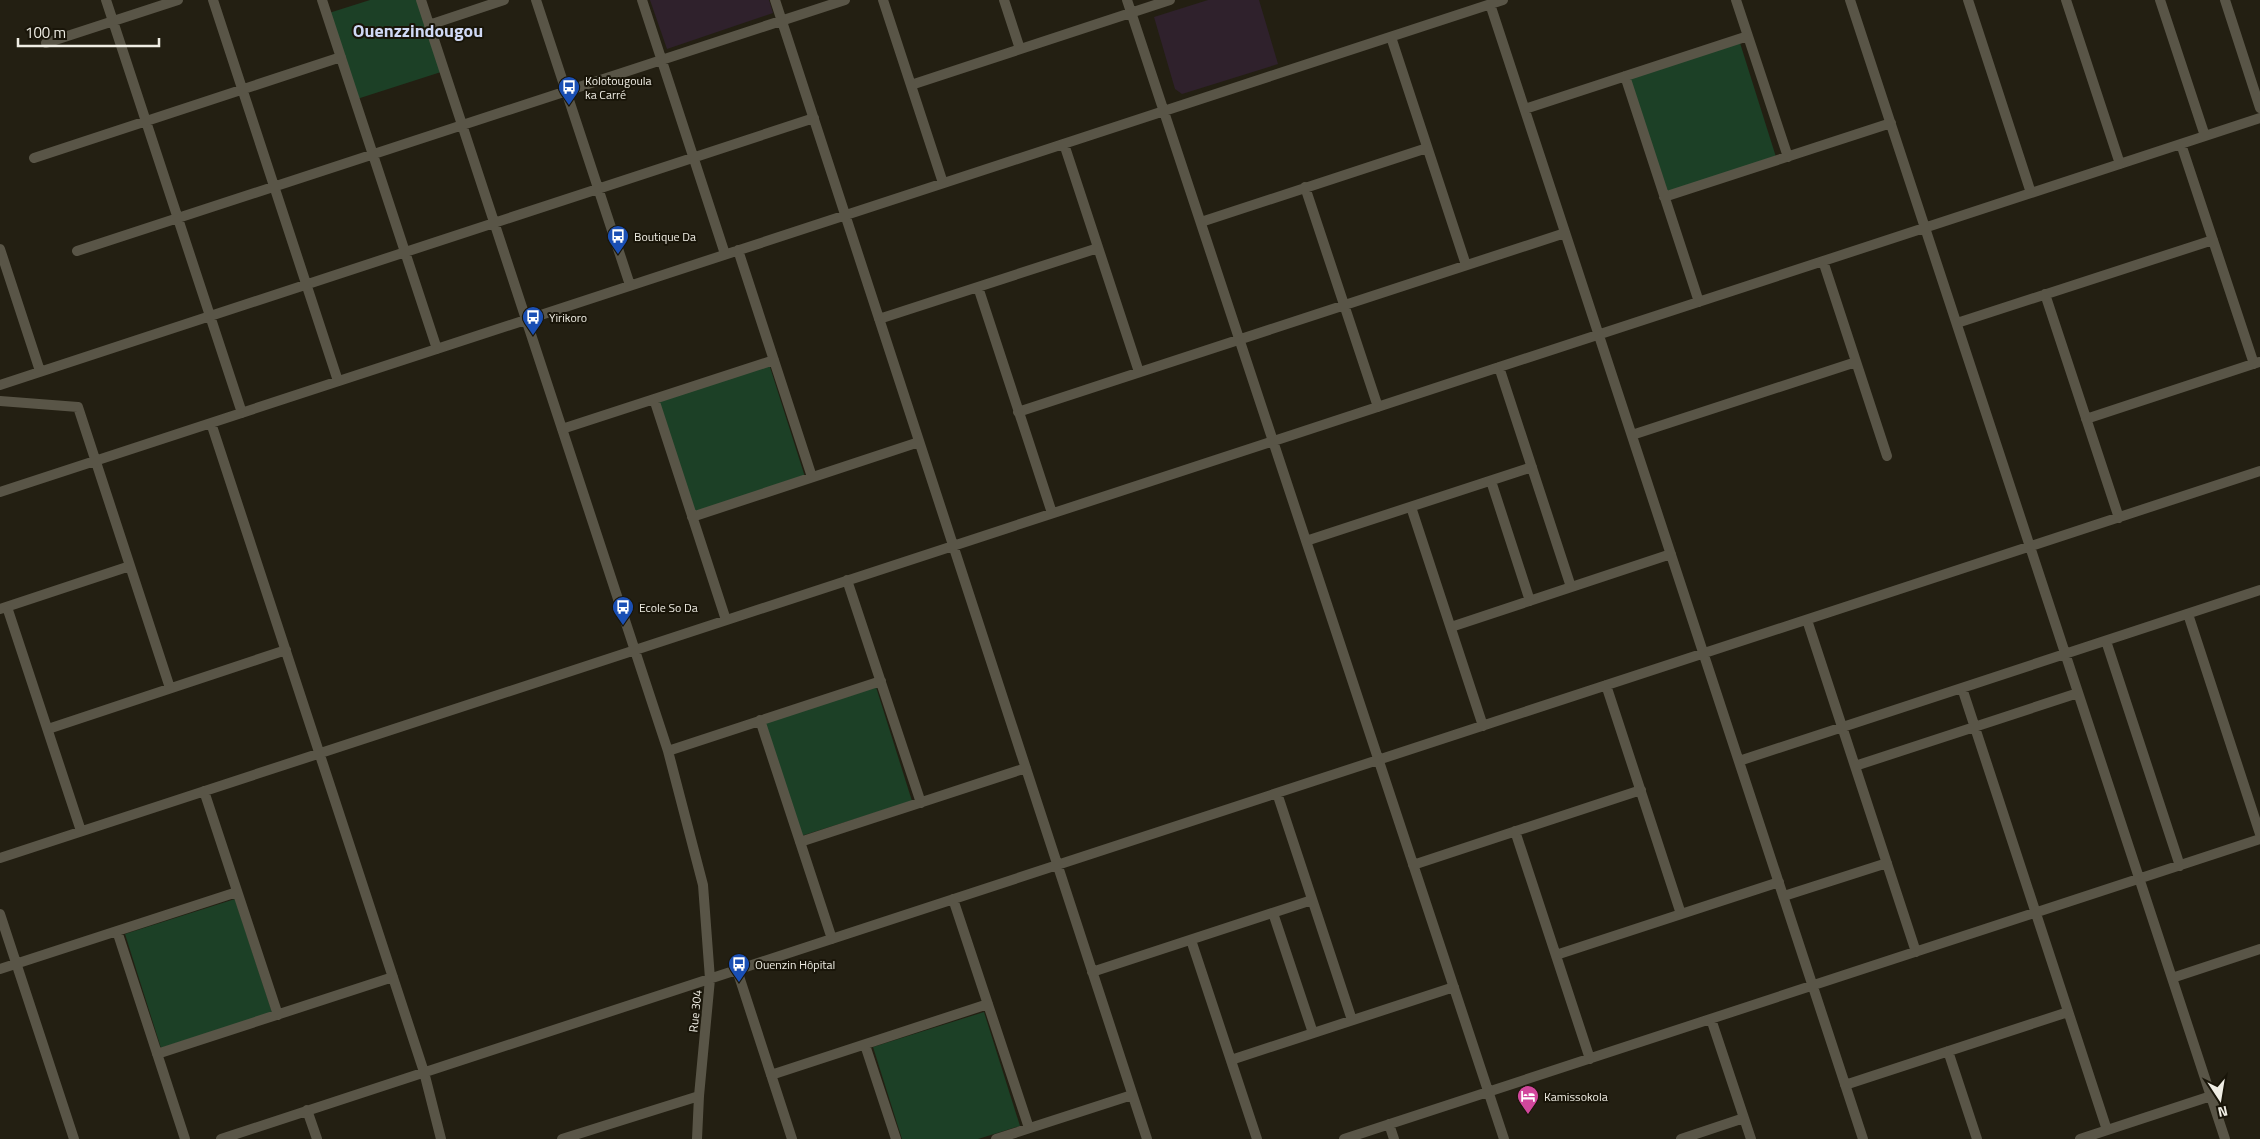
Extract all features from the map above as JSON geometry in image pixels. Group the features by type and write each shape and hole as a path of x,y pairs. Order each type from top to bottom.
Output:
{"street":[{"path":"106,0 242,413"},
{"path":"46,43 178,0"},
{"path":"213,0 338,381"},
{"path":"322,0 437,349"},
{"name":"Rue 304","path":"421,0 668,751 703,885 710,979 697,1139"},
{"path":"429,24 504,0"},
{"path":"536,0 630,286"},
{"path":"642,0 725,254"},
{"path":"775,0 1146,1139"},
{"path":"77,251 845,0"},
{"path":"884,0 944,183"},
{"path":"1004,0 1020,49"},
{"path":"1127,0 1504,1139"},
{"path":"911,85 1170,0"},
{"path":"0,492 1502,0"},
{"path":"1736,0 1788,157"},
{"path":"1850,0 2225,1139"},
{"path":"1968,0 2031,193"},
{"path":"2066,0 2120,164"},
{"path":"2160,0 2205,136"},
{"path":"2226,0 2260,108"},
{"path":"1490,4 1863,1139"},
{"path":"1525,109 1748,36"},
{"path":"1390,37 1466,265"},
{"path":"34,158 341,57"},
{"path":"1625,76 1699,302"},
{"path":"0,385 814,118"},
{"path":"0,858 2260,118"},
{"path":"1664,197 1891,123"},
{"path":"1064,144 1139,372"},
{"path":"2086,419 2257,363 2212,240 2181,144"},
{"path":"1201,222 1427,148"},
{"path":"1306,187 1378,407"},
{"path":"1018,412 1565,233"},
{"path":"1957,323 2212,240"},
{"path":"879,320 1098,248"},
{"path":"0,249 40,371"},
{"path":"738,250 812,477"},
{"path":"1823,261 1887,456"},
{"path":"978,287 1052,513"},
{"path":"2045,294 2119,518"},
{"path":"562,429 774,360"},
{"path":"1632,435 1856,362"},
{"path":"1499,367 1571,587"},
{"path":"654,399 726,620"},
{"path":"0,401 78,407 170,688"},
{"path":"211,423 424,1072 441,1139"},
{"path":"692,516 919,442"},
{"path":"1306,541 1532,467"},
{"path":"220,1139 2260,471"},
{"path":"1491,481 1530,601"},
{"path":"1411,507 1483,726"},
{"path":"1451,627 1671,554"},
{"path":"81,831 48,728 4,608 130,566"},
{"path":"847,580 921,803"},
{"path":"1739,761 2260,590"},
{"path":"2188,614 2260,834"},
{"path":"1807,620 1916,952"},
{"path":"2106,640 2180,866"},
{"path":"48,728 286,650"},
{"path":"668,751 881,681"},
{"path":"1606,686 1681,914"},
{"path":"1962,688 2107,1130"},
{"path":"1855,766 2078,693"},
{"path":"760,720 832,939"},
{"path":"800,842 1026,768"},
{"path":"1414,865 1641,790"},
{"path":"204,791 278,1015"},
{"path":"1277,793 1352,1020"},
{"path":"1515,832 1590,1059"},
{"path":"1344,1139 2260,839"},
{"path":"1784,896 1887,862"},
{"path":"1556,955 1779,882"},
{"path":"0,969 237,892"},
{"path":"953,899 1029,1128"},
{"path":"1092,972 1312,900"},
{"path":"1273,913 1313,1033"},
{"path":"0,914 74,1139"},
{"path":"117,931 185,1139"},
{"path":"1191,940 1257,1139"},
{"path":"2172,978 2260,950"},
{"path":"737,970 792,1139"},
{"path":"157,1054 393,977"},
{"path":"1231,1060 1454,987"},
{"path":"771,1076 988,1004"},
{"path":"1845,1085 2068,1012"},
{"path":"1711,1019 1751,1139"},
{"path":"866,1045 896,1139"},
{"path":"1948,1051 1977,1139"},
{"path":"996,1139 1132,1094"},
{"path":"562,1139 699,1096"},
{"path":"2080,1139 2211,1096"},
{"path":"308,1110 317,1139"},
{"path":"1682,1139 1705,1135 1744,1118"},
{"path":"1389,1124 1394,1139"}],"shaded area":[{"path":"650,0 769,0 773,13 667,49"},
{"path":"1208,0 1259,0 1278,64 1182,94 1175,89 1154,17"}],"green space":[{"path":"370,0 417,0 441,72 357,99 329,13"},
{"path":"1740,43 1776,157 1665,192 1629,78"},
{"path":"769,364 805,477 694,512 658,399"},
{"path":"876,687 912,801 801,836 765,723"},
{"path":"235,899 272,1012 161,1048 125,934"},
{"path":"984,1012 1020,1126 978,1139 902,1139 873,1047"}],"place":[{"name":"Kolotougoula ka Carré","path":"569,106"},
{"name":"Boutique Da","path":"618,255"},
{"name":"Yirikoro","path":"533,336"},
{"name":"Ecole So Da","path":"623,626"},
{"name":"Ouenzin Hôpital","path":"739,983"},
{"name":"Kamissokola","path":"1528,1115"}],"district":[{"name":"Ouenzzindougou","path":"418,30"}]}
